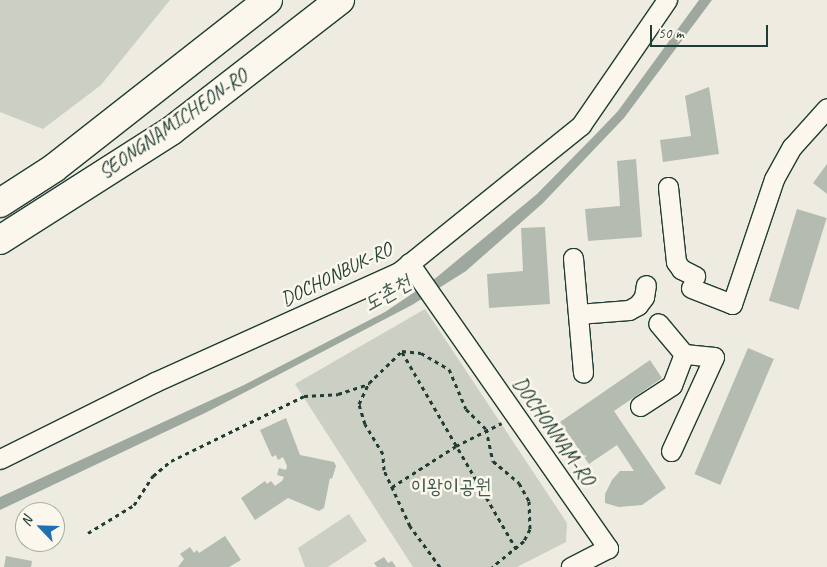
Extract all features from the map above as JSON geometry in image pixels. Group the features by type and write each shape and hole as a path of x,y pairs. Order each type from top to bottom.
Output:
{"highway":[{"name":"SEONGNAMICHEON-RO","path":"0,203 54,168 268,0"},
{"name":"SEONGNAMICHEON-RO","path":"0,240 171,131 340,0"}],"street":[{"name":"DOCHONBUK-RO","path":"0,458 155,382 399,272 412,268 581,125 668,0"},
{"path":"668,187 676,262 693,282 732,304 774,179 792,147 827,108"},
{"path":"574,258 583,373"},
{"name":"DOCHONNAM-RO","path":"412,268 608,548 571,567"},
{"path":"578,314 629,310 638,305 644,297 646,285"},
{"path":"658,323 684,354 714,357 671,450"},
{"path":"640,406 672,385 684,354"}],"path":[{"path":"402,351 516,549"},
{"path":"440,567 410,526 384,470 383,454 365,424 359,404 369,384 402,351 421,352 449,369 466,408 486,429 493,461 519,483 529,501 530,530 516,549 492,567"},
{"path":"88,533 134,505 152,476 171,461 304,396 338,394 369,384"},
{"path":"392,487 486,429"}],"green space":[{"path":"0,0 170,0 101,85 43,129 0,112"},
{"name":"이왕이공원","path":"425,309 567,523 566,542 517,567 413,567 295,384"},
{"path":"349,514 367,541 328,567 305,567 298,548"}],"shaded area":[{"path":"699,0 712,0 624,118 543,203 466,271 412,305 205,413 0,510 0,497 244,385 385,312 437,277 537,194 618,111"}],"building":[{"path":"709,87 719,154 663,162 660,140 691,136 685,96"},
{"path":"636,159 642,237 588,241 585,209 620,206 617,161"},
{"path":"827,164 827,194 813,183"},
{"path":"797,209 827,218 799,310 769,301"},
{"path":"545,227 550,304 489,308 487,274 523,271 521,228"},
{"path":"748,348 774,359 720,485 694,474"},
{"path":"650,360 662,378 614,411 666,488 642,505 619,507 605,503 605,494 612,480 620,471 634,471 617,445 589,464 560,422"},
{"path":"286,418 300,455 334,462 336,466 332,479 330,478 324,508 319,511 288,498 255,520 241,498 265,481 267,484 271,481 275,486 284,477 277,475 279,468 286,470 287,466 283,457 278,460 276,455 272,457 260,430"},
{"path":"225,536 241,560 229,567 178,567 184,559 180,554 190,547 194,553 197,550 199,553"},
{"path":"6,556 32,561 31,567 4,567"},
{"path":"384,557 388,563 392,561 396,567 377,567 374,563"}],"water label":[{"name":"도촌천","path":"387,293"}]}
